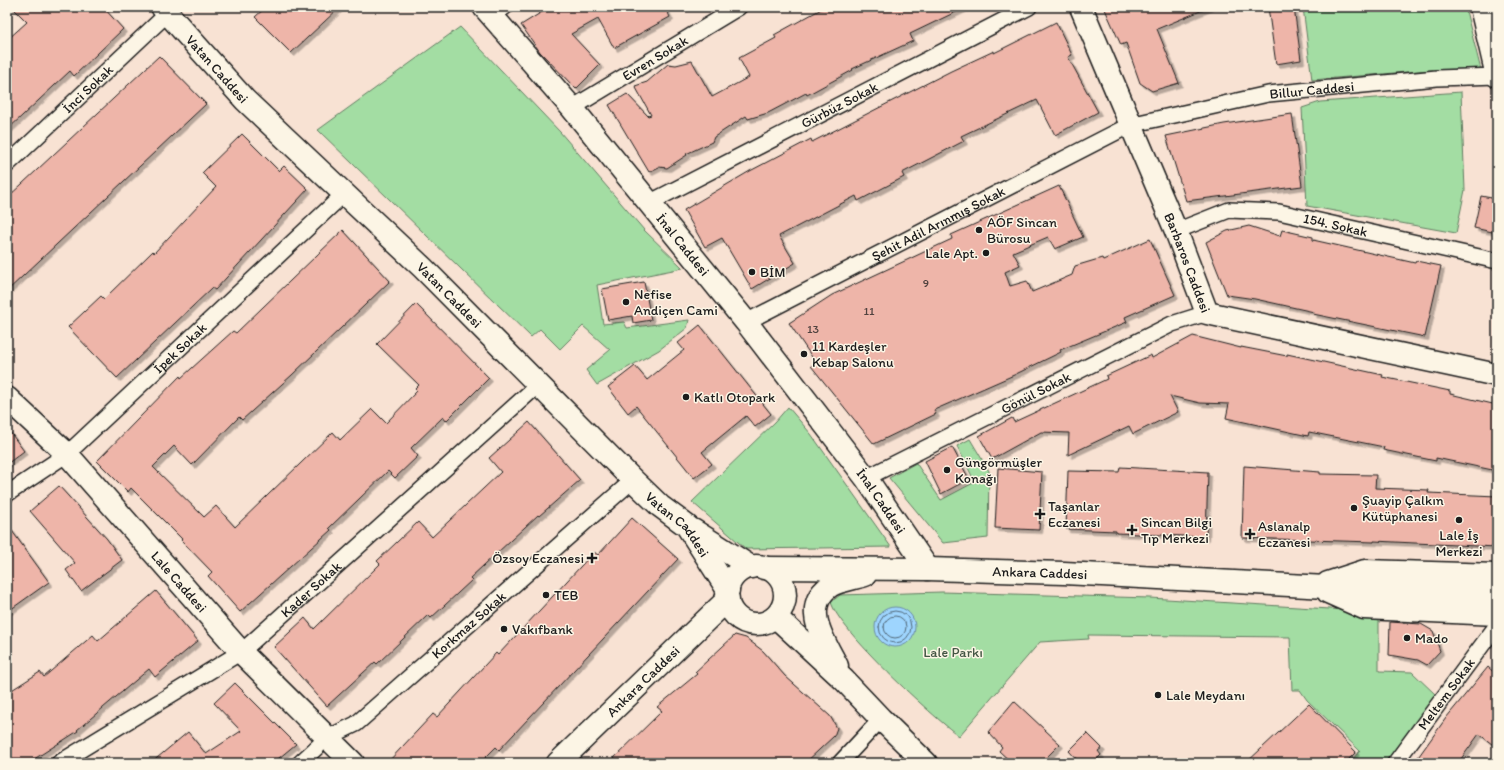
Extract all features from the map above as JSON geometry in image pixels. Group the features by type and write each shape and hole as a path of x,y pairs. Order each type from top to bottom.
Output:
{"main road":[{"name":"Barbaros Caddesi","path":"1080,7 1176,231 1207,313 1497,375"},
{"path":"1481,7 1497,76"},
{"name":"Vatan Caddesi","path":"165,10 245,100 345,193 539,384 633,480 660,506 687,526 728,594"},
{"name":"İnal Caddesi","path":"493,10 746,322 866,478 928,569"},
{"name":"Lale Caddesi","path":"7,398 67,454 241,652 353,763"},
{"path":"687,526 757,567 772,571 778,577 783,584 784,602 776,617 768,622 759,624 746,622 735,615 728,594 736,575 757,567"},
{"name":"Ankara Caddesi","path":"757,567 888,568 1064,573 1497,596"},
{"path":"844,680 818,629 815,613 818,599 830,585 888,568"},
{"path":"1316,587 1365,571 1497,575"},
{"path":"1316,587 1364,608 1497,614"},
{"name":"Ankara Caddesi","path":"558,763 728,594"},
{"path":"776,617 844,680 926,763"}],"street":[{"name":"Evren Sokak","path":"572,108 739,7"},
{"name":"Gürbüz Sokak","path":"649,203 1029,7"},
{"name":"İnci Sokak","path":"7,165 165,10"},
{"name":"Billur Caddesi","path":"1130,125 1268,94 1437,78 1497,76"},
{"name":"Şehit Adil Arınmış Sokak","path":"746,322 1130,125"},
{"name":"İpek Sokak","path":"7,494 67,454 345,193"},
{"name":"154. Sokak","path":"1176,231 1230,210 1279,212 1497,261"},
{"name":"Gönül Sokak","path":"866,478 1172,324 1207,313"},
{"name":"Kader Sokak","path":"59,763 241,652 539,384"},
{"name":"Korkmaz Sokak","path":"300,763 327,738 356,724 633,480"},
{"name":"Meltem Sokak","path":"1395,763 1497,625"},
{"path":"840,763 881,719"}],"green space":[{"path":"1303,7 1465,7 1481,70 1430,70 1312,80"},
{"path":"460,27 560,132 644,230 683,268 597,285 603,324 624,322 627,328 689,320 687,328 659,350 597,385 586,370 610,350 583,326 560,349 540,329 531,337 318,130"},
{"path":"1461,92 1465,190 1456,233 1307,206 1302,108 1320,102"},
{"path":"788,407 811,434 891,547 746,549 692,502 775,422"},
{"path":"970,439 989,471 988,538 943,543 889,478 916,463 941,500 975,482 957,446"},
{"name":"Lale Parkı","path":"942,592 1150,598 1379,612 1379,671 1412,672 1436,695 1385,763 1349,763 1360,751 1307,700 1300,690 1292,690 1290,637 1088,635 1089,639 1040,642 959,736 929,711 868,652 838,615 831,602 840,595"}],"water":[{"path":"895,607 906,610 912,616 915,627 912,638 906,644 895,647 884,644 878,638 875,627 878,616 884,610"}],"building":[{"path":"12,7 103,7 123,29 74,76 70,71 7,130 7,40 27,22"},
{"path":"266,7 340,7 291,53 255,17"},
{"path":"550,7 665,7 670,17 614,48 598,19 571,34 600,65 576,89 540,52 521,25"},
{"path":"825,7 966,7 910,34 913,41 852,69 853,70 807,95 806,93 768,113 748,119 746,116 714,137 712,142 686,154 687,155 667,168 659,167 649,172 609,105 627,94 648,116 651,115 635,86 647,82 668,64 676,65 692,61 712,97 749,77 739,58 776,38 774,35"},
{"path":"1104,7 1210,7 1157,29 1179,83 1152,91 1140,83 1126,43 1121,45"},
{"path":"1268,7 1294,7 1301,60 1276,64"},
{"path":"1056,22 1072,55 1068,57 1098,112 1055,135 1037,100 961,136 964,141 902,173 904,177 858,201 856,196 779,236 795,263 752,289 722,238 705,247 684,210 750,171 811,139 812,142 951,71 994,51 994,53"},
{"path":"159,56 206,104 7,291 7,198"},
{"path":"1292,114 1302,186 1186,201 1166,136 1224,124"},
{"path":"242,134 279,171 284,166 308,189 215,290 212,288 117,378 68,327 101,296 104,299 153,251 154,253 216,187 202,173"},
{"path":"1059,186 1083,237 1055,249 1048,237 1013,252 1020,265 1005,272 1010,286 1027,281 1032,292 1072,275 1075,266 1102,258 1103,260 1150,239 1175,295 1125,317 1127,322 1060,350 1061,352 1014,375 934,410 936,414 874,444 811,366 816,363 789,323 832,295 952,239 951,235"},
{"path":"1481,196 1497,199 1497,233 1474,228"},
{"path":"1249,226 1280,236 1282,230 1313,237 1313,240 1415,263 1416,261 1441,266 1425,337 1313,314 1314,312 1255,299 1227,295 1206,242 1227,231"},
{"path":"343,230 390,281 292,375 242,420 239,417 192,465 174,446 153,467 204,517 216,506 235,527 333,432 340,440 372,409 386,423 417,391 415,389 419,385 377,344 416,304 489,378 446,421 443,417 411,448 418,456 395,478 388,471 329,528 331,530 240,612 208,576 212,572 181,540 182,539 131,488 128,492 97,461 180,376 181,378 233,331 236,333"},
{"name":"Nefise Andiçen Cami","path":"644,282 651,320 633,323 632,316 608,320 602,289"},
{"name":"Katlı Otopark","path":"700,325 771,414 755,427 746,416 702,452 712,464 694,478 636,406 628,413 608,387 635,366 647,380 684,350 678,343"},
{"path":"1193,336 1241,348 1287,356 1287,354 1383,375 1382,377 1450,391 1450,394 1497,405 1497,471 1436,458 1436,461 1383,450 1384,447 1309,432 1308,436 1226,418 1229,404 1200,403 1170,396 1178,412 1133,434 1129,426 1068,455 1069,433 1041,432 992,459 979,436 1012,418 1014,422 1107,379 1106,376 1151,355 1152,358"},
{"path":"529,422 580,480 539,516 538,515 470,578 472,580 431,618 428,615 377,664 375,662 327,706 274,647 305,618 314,629 380,564 377,561 418,522 432,537 501,472 489,458"},
{"path":"7,428 24,451 7,464"},
{"name":"Güngörmüşler Konağı","path":"952,447 969,479 941,494 925,461"},
{"path":"1244,466 1320,472 1320,474 1376,475 1375,488 1429,490 1428,493 1497,496 1497,547 1374,541 1242,538"},
{"path":"1120,467 1208,472 1206,537 1066,529 1068,471 1119,472"},
{"path":"998,468 1042,472 1039,530 995,528"},
{"path":"59,486 107,539 122,560 81,591 66,570 75,563 30,511"},
{"path":"632,518 678,559 499,750 496,747 480,763 387,763 433,714 437,717 496,653 498,655 594,552 598,555"},
{"path":"7,524 49,582 7,612"},
{"path":"156,591 198,641 155,677 149,669 77,730 78,731 28,763 7,763 7,693 40,672 44,677 93,635 98,641"},
{"path":"1390,622 1421,624 1433,631 1440,651 1427,665 1418,660 1389,655"},
{"path":"735,635 746,638 763,651 785,676 830,716 837,728 834,736 805,763 609,763 662,711 657,707 697,674 695,672"},
{"path":"1488,667 1497,675 1497,748 1479,734 1458,763 1414,763 1446,718"},
{"path":"235,683 296,744 273,763 151,763 188,732 206,754 241,731 214,703"},
{"path":"1014,701 1060,744 1041,763 1012,763 999,751 1002,747 988,732"},
{"path":"1309,704 1356,752 1345,763 1246,763"},
{"path":"1087,733 1102,748 1098,751 1101,755 1093,763 1080,763 1069,751"}],"place":[{"name":"AÖF Sincan Bürosu","path":"979,230"},
{"name":"Lale Apt.","path":"986,253"},
{"name":"BİM","path":"752,272"},
{"name":"Nefise Andiçen Cami","path":"626,302"},
{"name":"11 Kardeşler Kebap Salonu","path":"804,354"},
{"name":"Katlı Otopark","path":"686,397"},
{"name":"Güngörmüşler Konağı","path":"947,470"},
{"name":"Şuayip Çalkın Kütüphanesi","path":"1354,508"},
{"name":"Taşanlar Eczanesi","path":"1040,514"},
{"name":"Lale İş Merkezi","path":"1459,520"},
{"name":"Sincan Bilgi Tıp Merkezi","path":"1132,530"},
{"name":"Aslanalp Eczanesi","path":"1250,534"},
{"name":"Özsoy Eczanesi","path":"592,558"},
{"name":"TEB","path":"546,595"},
{"name":"Vakıfbank","path":"504,629"},
{"name":"Mado","path":"1407,638"},
{"name":"Lale Meydanı","path":"1158,695"}]}
